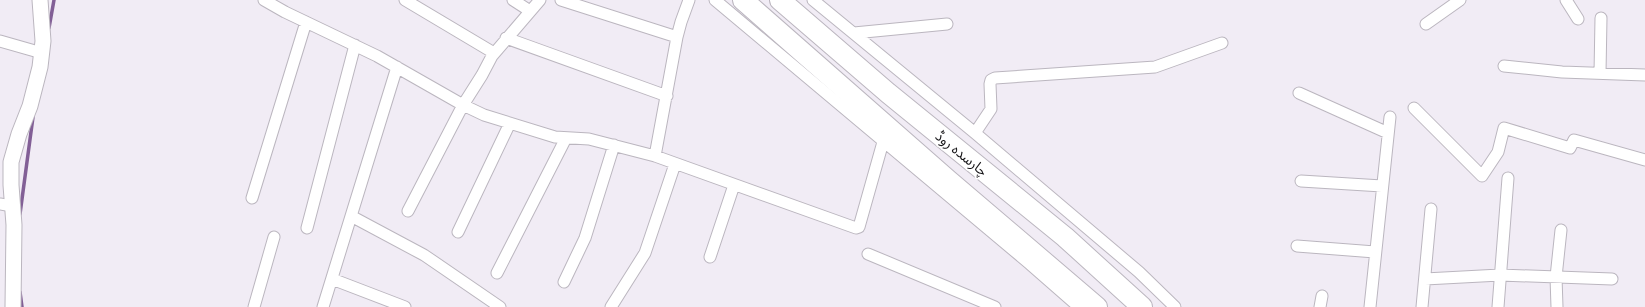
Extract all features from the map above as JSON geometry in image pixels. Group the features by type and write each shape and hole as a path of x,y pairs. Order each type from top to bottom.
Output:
{"highway":[{"name":"چارسدہ روڈ","path":"743,0 959,190 1097,307"},
{"name":"چارسدہ روڈ","path":"780,0 857,66 1065,237 1142,307"},
{"path":"840,85 857,66"}],"street":[{"path":"13,307 14,276 6,205 11,162 19,134 30,106 37,81 42,53 40,0"},
{"path":"264,0 355,45 463,105 484,115 555,137 589,139 655,156 856,228 859,227 883,142"},
{"path":"405,0 494,52"},
{"path":"513,0 530,11"},
{"path":"408,211 463,105 494,52 540,0"},
{"path":"562,0 677,37"},
{"path":"655,156 677,37 689,0"},
{"path":"715,0 1030,264 1079,307"},
{"path":"817,0 854,33 975,133 1138,272 1175,307"},
{"path":"1426,24 1460,0"},
{"path":"1566,0 1578,19"},
{"path":"1600,73 1601,18"},
{"path":"252,198 306,22"},
{"path":"854,33 947,24"},
{"path":"506,38 667,96"},
{"path":"0,41 42,53"},
{"path":"975,133 991,109 990,84 991,80 995,78 1155,67 1222,43"},
{"path":"307,228 355,45"},
{"path":"1504,66 1562,72 1645,75"},
{"path":"323,307 396,67"},
{"path":"1299,93 1388,133"},
{"path":"1414,108 1482,176 1498,152 1504,128 1570,148 1574,140 1645,160"},
{"path":"1370,307 1390,117"},
{"path":"458,232 510,123"},
{"path":"497,272 566,138"},
{"path":"564,282 585,238 614,145"},
{"path":"611,307 645,253 675,164"},
{"path":"1498,307 1508,178"},
{"path":"1301,181 1382,186"},
{"path":"710,257 734,185"},
{"path":"1422,307 1431,209"},
{"path":"351,216 424,256 500,307"},
{"path":"1557,307 1556,277 1561,230"},
{"path":"254,307 274,237"},
{"path":"1297,246 1375,252"},
{"path":"868,254 995,307"},
{"path":"1425,279 1500,275 1612,279"},
{"path":"332,279 405,307"},
{"path":"1320,307 1322,296"}],"waterway":[{"path":"49,28 54,0"},
{"path":"20,214 33,117"},
{"path":"20,292 22,307"}]}
